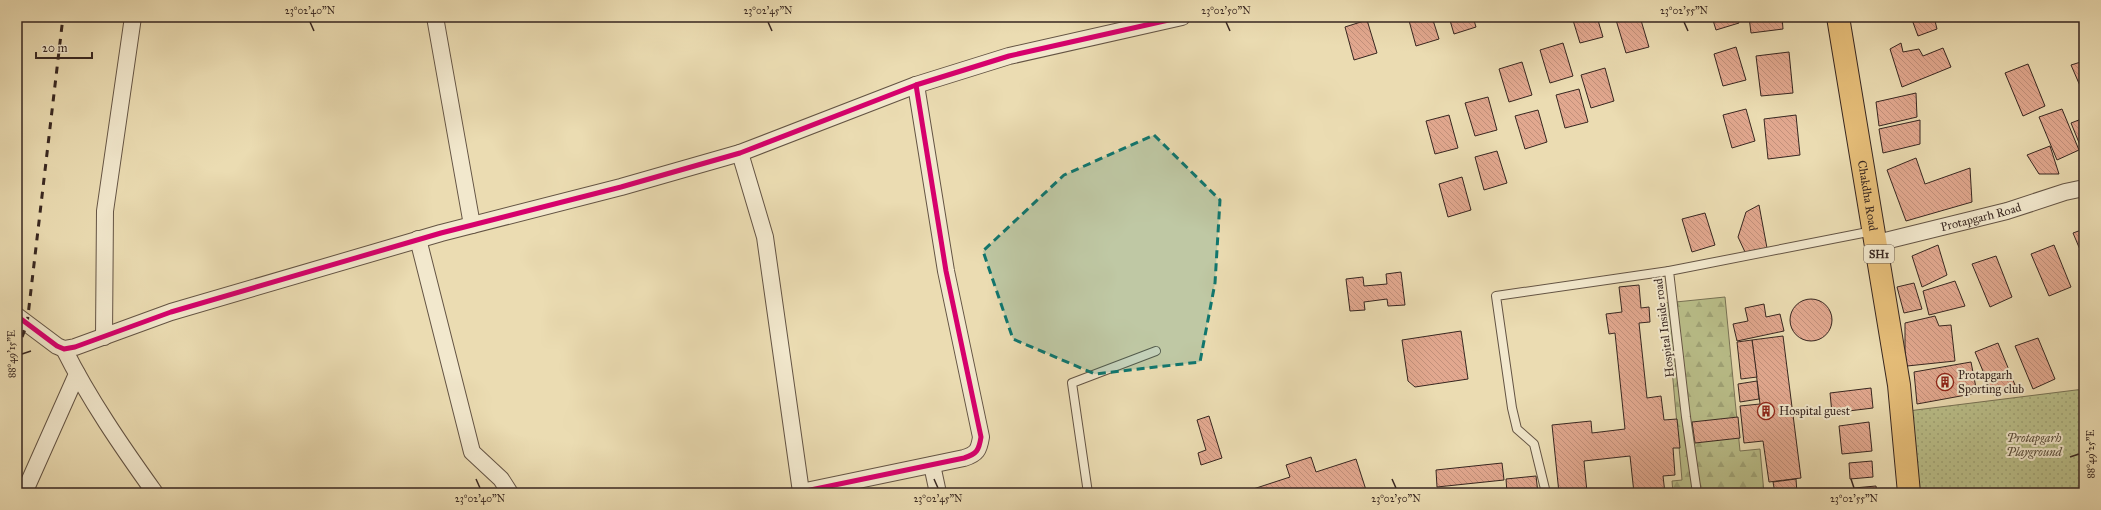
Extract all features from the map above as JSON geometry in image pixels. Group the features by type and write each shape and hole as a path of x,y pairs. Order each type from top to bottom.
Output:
{"main road":[{"name":"Chakdha Road","path":"1838,17 1899,385 1909,493"}],"street":[{"path":"104,337 105,211 133,17"},
{"path":"435,17 472,225"},
{"path":"64,349 104,337 171,312 418,239 621,187 740,153 916,84 1009,56 1182,17"},
{"path":"740,153 765,237 800,493 974,455 980,449 981,437 946,271 916,84"},
{"name":"Protapgarh Road","path":"1875,237 2007,211 2065,192 2084,188"},
{"path":"418,239 472,452 501,479 510,493"},
{"path":"17,316 48,341 64,349 77,374 155,493"},
{"path":"24,493 77,374"},
{"path":"932,465 938,493"}],"lane":[{"name":"Hospital Inside road","path":"1697,493 1686,417 1669,270 1875,237"},
{"path":"1546,493 1534,444 1517,429 1512,408 1496,296 1669,270"},
{"path":"1088,493 1072,383 1156,351"}],"highlighted area":[{"path":"1154,135 1220,200 1215,283 1200,362 1095,374 1013,339 983,251 1064,175"}],"green space":[{"path":"1725,297 1740,451 1760,449 1764,493 1673,493 1672,481 1682,480 1666,303"},
{"name":"Protapgarh Playground","path":"2084,389 2084,493 1918,493 1908,411"}],"building":[{"path":"1408,17 1432,17 1439,39 1416,46"},
{"path":"1449,17 1473,17 1476,27 1454,34"},
{"path":"1572,17 1597,17 1603,37 1580,43"},
{"path":"1628,17 1640,17 1649,47 1626,53 1616,20"},
{"path":"1712,17 1737,17 1739,23 1716,30"},
{"path":"1749,17 1782,17 1783,29 1751,33"},
{"path":"1911,17 1934,17 1937,29 1918,36"},
{"path":"1367,20 1377,53 1354,60 1345,27"},
{"path":"1563,43 1573,76 1550,83 1540,50"},
{"path":"1901,43 1903,52 1919,49 1923,56 1943,48 1951,67 1902,87 1890,49"},
{"path":"1736,47 1746,80 1723,86 1714,54"},
{"path":"1789,52 1793,93 1761,96 1756,56"},
{"path":"2084,61 2084,95 2071,65"},
{"path":"1522,62 1532,95 1509,102 1499,69"},
{"path":"2028,64 2045,106 2023,116 2005,73"},
{"path":"1605,68 1614,101 1591,108 1581,75"},
{"path":"1579,89 1588,122 1565,128 1556,95"},
{"path":"1916,93 1917,117 1879,126 1876,102"},
{"path":"1488,97 1497,130 1475,136 1465,103"},
{"path":"1746,109 1755,141 1732,148 1723,115"},
{"path":"2062,109 2079,150 2057,160 2039,117"},
{"path":"1538,110 1547,142 1525,149 1515,116"},
{"path":"1449,115 1458,148 1435,154 1426,121"},
{"path":"1796,115 1800,155 1768,159 1764,119"},
{"path":"2084,118 2084,155 2071,123"},
{"path":"1920,120 1920,144 1883,153 1879,129"},
{"path":"2050,146 2059,174 2039,174 2027,155"},
{"path":"1497,151 1507,183 1484,190 1475,157"},
{"path":"1916,158 1925,184 1970,168 1972,202 1906,221 1887,170"},
{"path":"1462,177 1471,210 1448,217 1439,184"},
{"path":"1759,205 1767,248 1745,252 1738,237 1746,212"},
{"path":"1705,213 1715,245 1692,252 1682,219"},
{"path":"2084,229 2084,259 2073,233"},
{"path":"1938,245 1947,275 1922,287 1912,256"},
{"path":"2054,245 2071,287 2049,296 2031,254"},
{"path":"1996,256 2012,297 1990,307 1972,264"},
{"path":"1401,272 1405,305 1388,306 1387,299 1364,302 1365,310 1350,311 1346,279 1363,277 1364,286 1387,284 1386,274"},
{"path":"1955,281 1965,306 1929,315 1923,291"},
{"path":"1914,283 1922,309 1904,313 1897,287"},
{"path":"1639,285 1641,308 1649,307 1650,322 1639,323 1647,398 1661,396 1664,420 1677,419 1680,448 1673,448 1675,475 1663,476 1665,493 1634,493 1630,456 1584,461 1587,492 1559,493 1552,425 1591,421 1592,433 1625,429 1615,333 1609,334 1606,314 1622,312 1619,287"},
{"path":"1811,299 1826,305 1832,320 1826,335 1811,341 1796,335 1790,320 1796,305"},
{"path":"1764,304 1766,317 1780,314 1784,331 1737,341 1733,324 1748,321 1745,308"},
{"path":"1935,316 1939,326 1951,325 1955,361 1907,366 1905,351 1905,323"},
{"path":"1461,331 1468,379 1415,387 1408,381 1402,340"},
{"name":"Hospital guest","path":"1783,336 1801,478 1769,482 1763,441 1744,443 1740,406 1760,404 1752,340"},
{"path":"2038,338 2055,379 2033,389 2015,346"},
{"path":"1752,340 1757,377 1741,379 1737,342"},
{"path":"1998,343 2015,385 1993,395 1975,352"},
{"name":"Protapgarh Sporting club","path":"1971,362 1977,393 1917,404 1914,372"},
{"path":"1757,381 1759,399 1740,402 1738,384"},
{"path":"1871,388 1873,408 1832,413 1830,393"},
{"path":"1209,416 1222,458 1201,465 1198,453 1206,450 1197,420"},
{"path":"1738,417 1740,438 1695,443 1692,422"},
{"path":"1869,422 1872,451 1842,454 1839,426"},
{"path":"1311,457 1316,472 1356,459 1367,493 1241,493 1290,477 1286,465"},
{"path":"1872,461 1873,477 1850,479 1849,463"},
{"path":"1502,463 1504,480 1437,487 1436,470"},
{"path":"1536,476 1538,493 1507,493 1506,479"},
{"path":"1796,479 1797,493 1775,493 1773,482"},
{"path":"1876,486 1877,493 1854,493 1854,488"}],"railway":[{"path":"17,350 27,324 63,17"}],"cycle path":[{"path":"17,316 57,346 64,349 75,347 171,312 441,233 621,187 740,153 916,85 1009,56 1182,17"},
{"path":"801,492 964,458 975,453 979,445 981,437 946,271 916,85"}],"place":[{"name":"Protapgarh Sporting club","path":"1945,382"},
{"name":"Hospital guest","path":"1766,411"}]}
